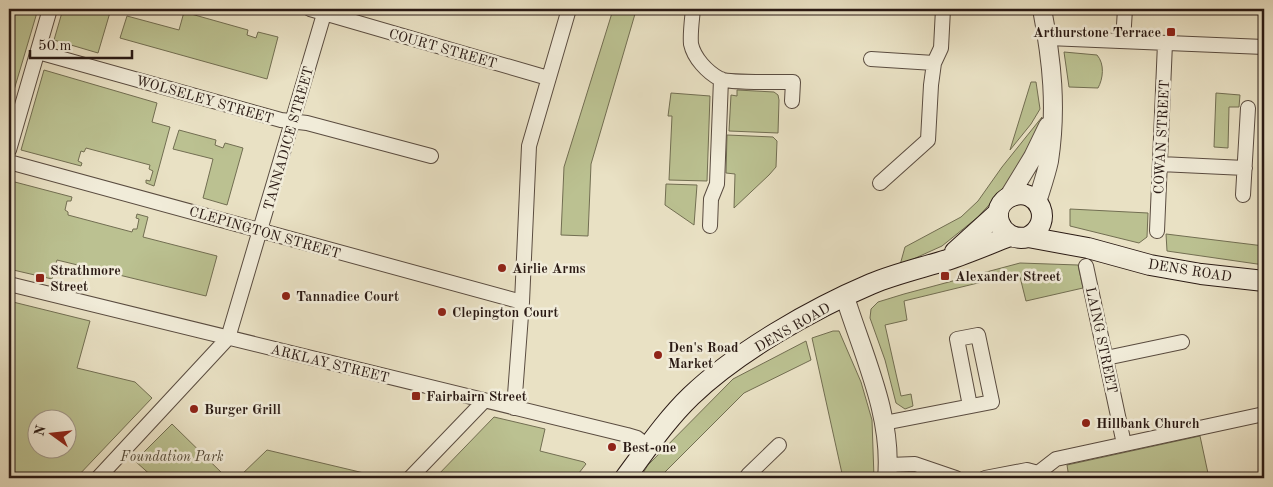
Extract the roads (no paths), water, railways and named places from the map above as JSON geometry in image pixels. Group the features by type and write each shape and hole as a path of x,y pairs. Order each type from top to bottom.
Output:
{"main road":[{"name":"DENS ROAD","path":"946,260 1003,206 1020,194 1033,198 1040,212 1087,257"},
{"path":"1003,206 1001,227 1019,237"},
{"name":"DENS ROAD","path":"625,478 669,419 692,395 717,374 775,335 845,297 888,277 1037,231 1040,212"},
{"name":"DENS ROAD","path":"1019,237 1087,257 1201,274 1264,281"}],"street":[{"path":"9,150 50,9"},
{"name":"COURT STREET","path":"310,9 548,78"},
{"path":"514,408 522,302 529,146 569,9"},
{"path":"693,9 691,42 694,53 701,63 721,80 793,82 792,101"},
{"path":"880,183 928,140 934,63 941,48 943,9"},
{"path":"1040,212 1054,112 1053,72 1042,9"},
{"path":"1123,41 1125,9"},
{"name":"TANNADICE STREET","path":"98,478 228,338 324,14"},
{"path":"1048,38 1264,47"},
{"name":"COWAN STREET","path":"1157,230 1165,43"},
{"name":"WOLSELEY STREET","path":"38,52 281,120 307,123 430,156"},
{"path":"871,59 934,63"},
{"path":"710,226 711,199 717,184 721,80"},
{"path":"1244,195 1248,108"},
{"path":"1003,206 1033,157 1054,112"},
{"name":"CLEPINGTON STREET","path":"9,162 522,302"},
{"path":"1160,164 1245,168"},
{"name":"LAING STREET","path":"1087,257 1124,444"},
{"name":"ARKLAY STREET","path":"9,284 637,438 649,447"},
{"path":"845,297 874,381 884,423 888,471 915,464 956,478"},
{"path":"884,423 992,402 978,335 957,339 970,406"},
{"path":"1106,358 1182,342"},
{"path":"410,478 484,401"},
{"path":"985,478 1027,470 1039,476 1056,459 1264,414"},
{"path":"747,477 779,445"}],"place":[{"name":"Arthurstone Terrace","path":"1171,32"},
{"name":"Airlie Arms","path":"502,268"},
{"name":"Alexander Street","path":"945,276"},
{"name":"Strathmore Street","path":"40,278"},
{"name":"Tannadice Court","path":"286,296"},
{"name":"Clepington Court","path":"442,312"},
{"name":"Den's Road Market","path":"658,355"},
{"name":"Fairbairn Street","path":"416,396"},
{"name":"Burger Grill","path":"194,409"},
{"name":"Hillbank Church","path":"1086,423"},
{"name":"Best-one","path":"612,447"}],"park label":[{"name":"Foundation Park","path":"172,456"}]}
